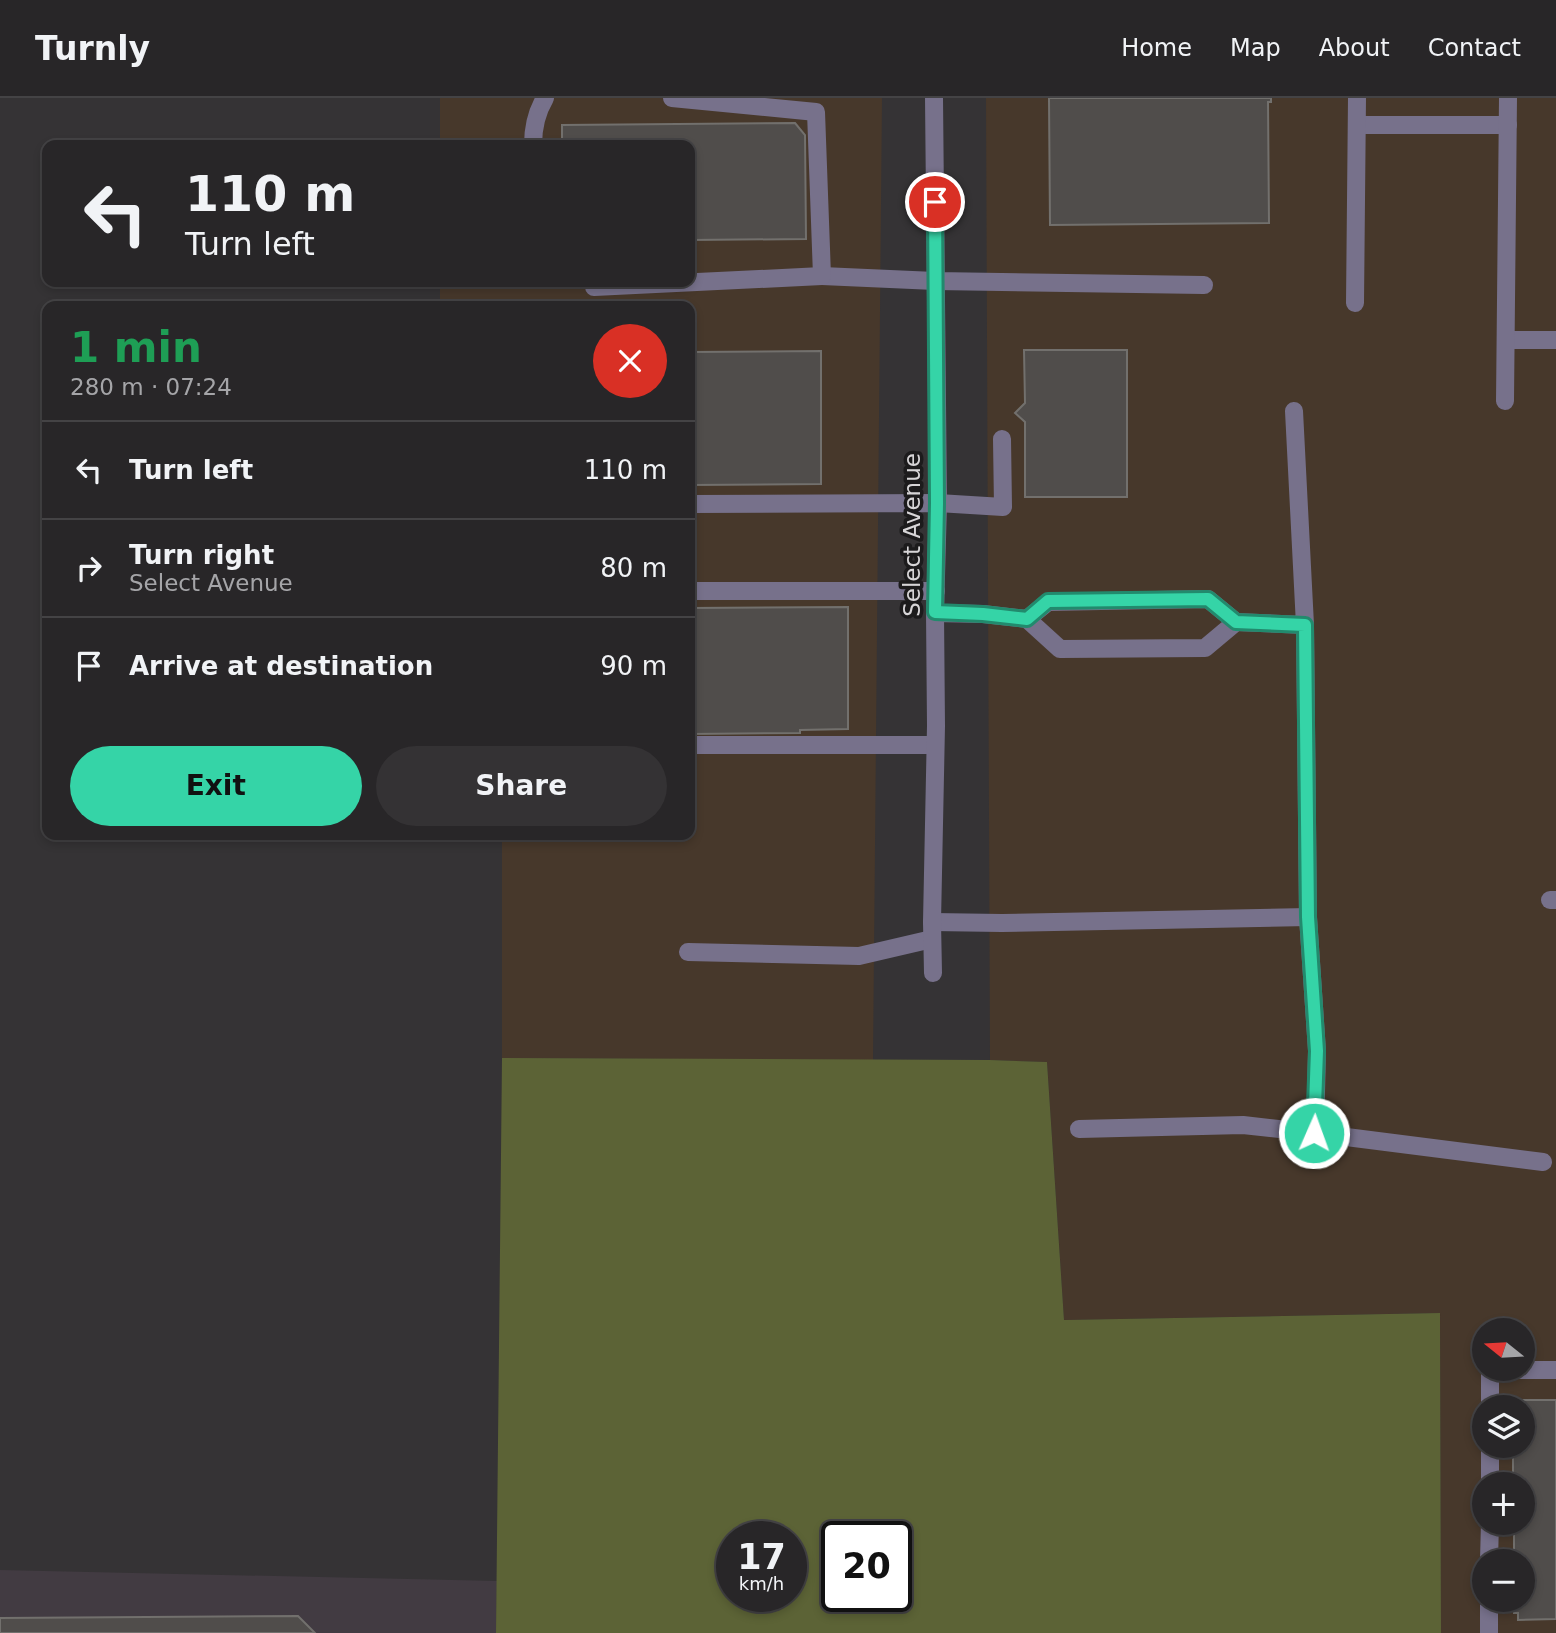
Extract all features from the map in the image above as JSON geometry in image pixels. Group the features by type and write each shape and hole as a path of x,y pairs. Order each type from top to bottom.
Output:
{"street":[{"path":"533,140 533,128 545,98"},
{"path":"672,98 816,112 822,276"},
{"name":"Select Avenue","path":"933,973 937,503 934,98"},
{"path":"1355,303 1357,98"},
{"path":"1505,401 1508,98"},
{"path":"1357,125 1507,125"},
{"path":"695,282 822,276 935,281 1204,285"},
{"path":"1506,340 1556,340"},
{"path":"1294,411 1305,625 1308,917 1317,1051 1314,1133"},
{"path":"695,504 937,503 1003,507 1002,439"},
{"path":"695,591 936,591"},
{"path":"1027,619 1048,601 1208,599 1236,622 1305,625"},
{"path":"935,612 1027,619 1060,649 1205,648 1236,622"},
{"path":"695,745 936,745"},
{"path":"688,952 859,956 932,931 1002,923 1308,917"},
{"path":"1079,1129 1243,1125 1543,1162"},
{"path":"1490,1395 1490,1370 1556,1370"},
{"path":"1489,1612 1489,1633"}],"shaded area":[{"path":"440,98 882,98 873,1060 502,1058 502,840 695,840 695,301 440,301 440,287 695,287 695,140 440,140"},
{"path":"986,98 1556,98 1556,1633 1441,1633 1440,1313 1064,1320 1047,1062 990,1060"},
{"path":"0,1570 497,1581 496,1633 0,1633"}],"green space":[{"path":"502,1058 1047,1062 1064,1320 1440,1313 1441,1633 496,1633"}],"building":[{"path":"1049,98 1271,98 1271,102 1268,102 1269,223 1050,225"},
{"path":"795,123 805,135 806,239 695,240 695,140 562,140 562,125"},
{"path":"1024,350 1127,350 1127,497 1025,497 1025,422 1015,413 1025,403"},
{"path":"821,351 821,484 695,485 695,352"},
{"path":"848,607 848,729 800,730 800,733 695,734 695,608"},
{"path":"1535,1400 1556,1400 1556,1619 1518,1620 1518,1613 1514,1613 1535,1612 1535,1549 1514,1549 1514,1535 1535,1535 1535,1472 1513,1472 1513,1458 1535,1458"},
{"path":"298,1616 315,1633 0,1633 0,1618"}],"route":[{"path":"935,202 935,612 1027,619 1048,601 1208,599 1236,622 1305,625 1308,917 1317,1051 1314,1133"}]}
